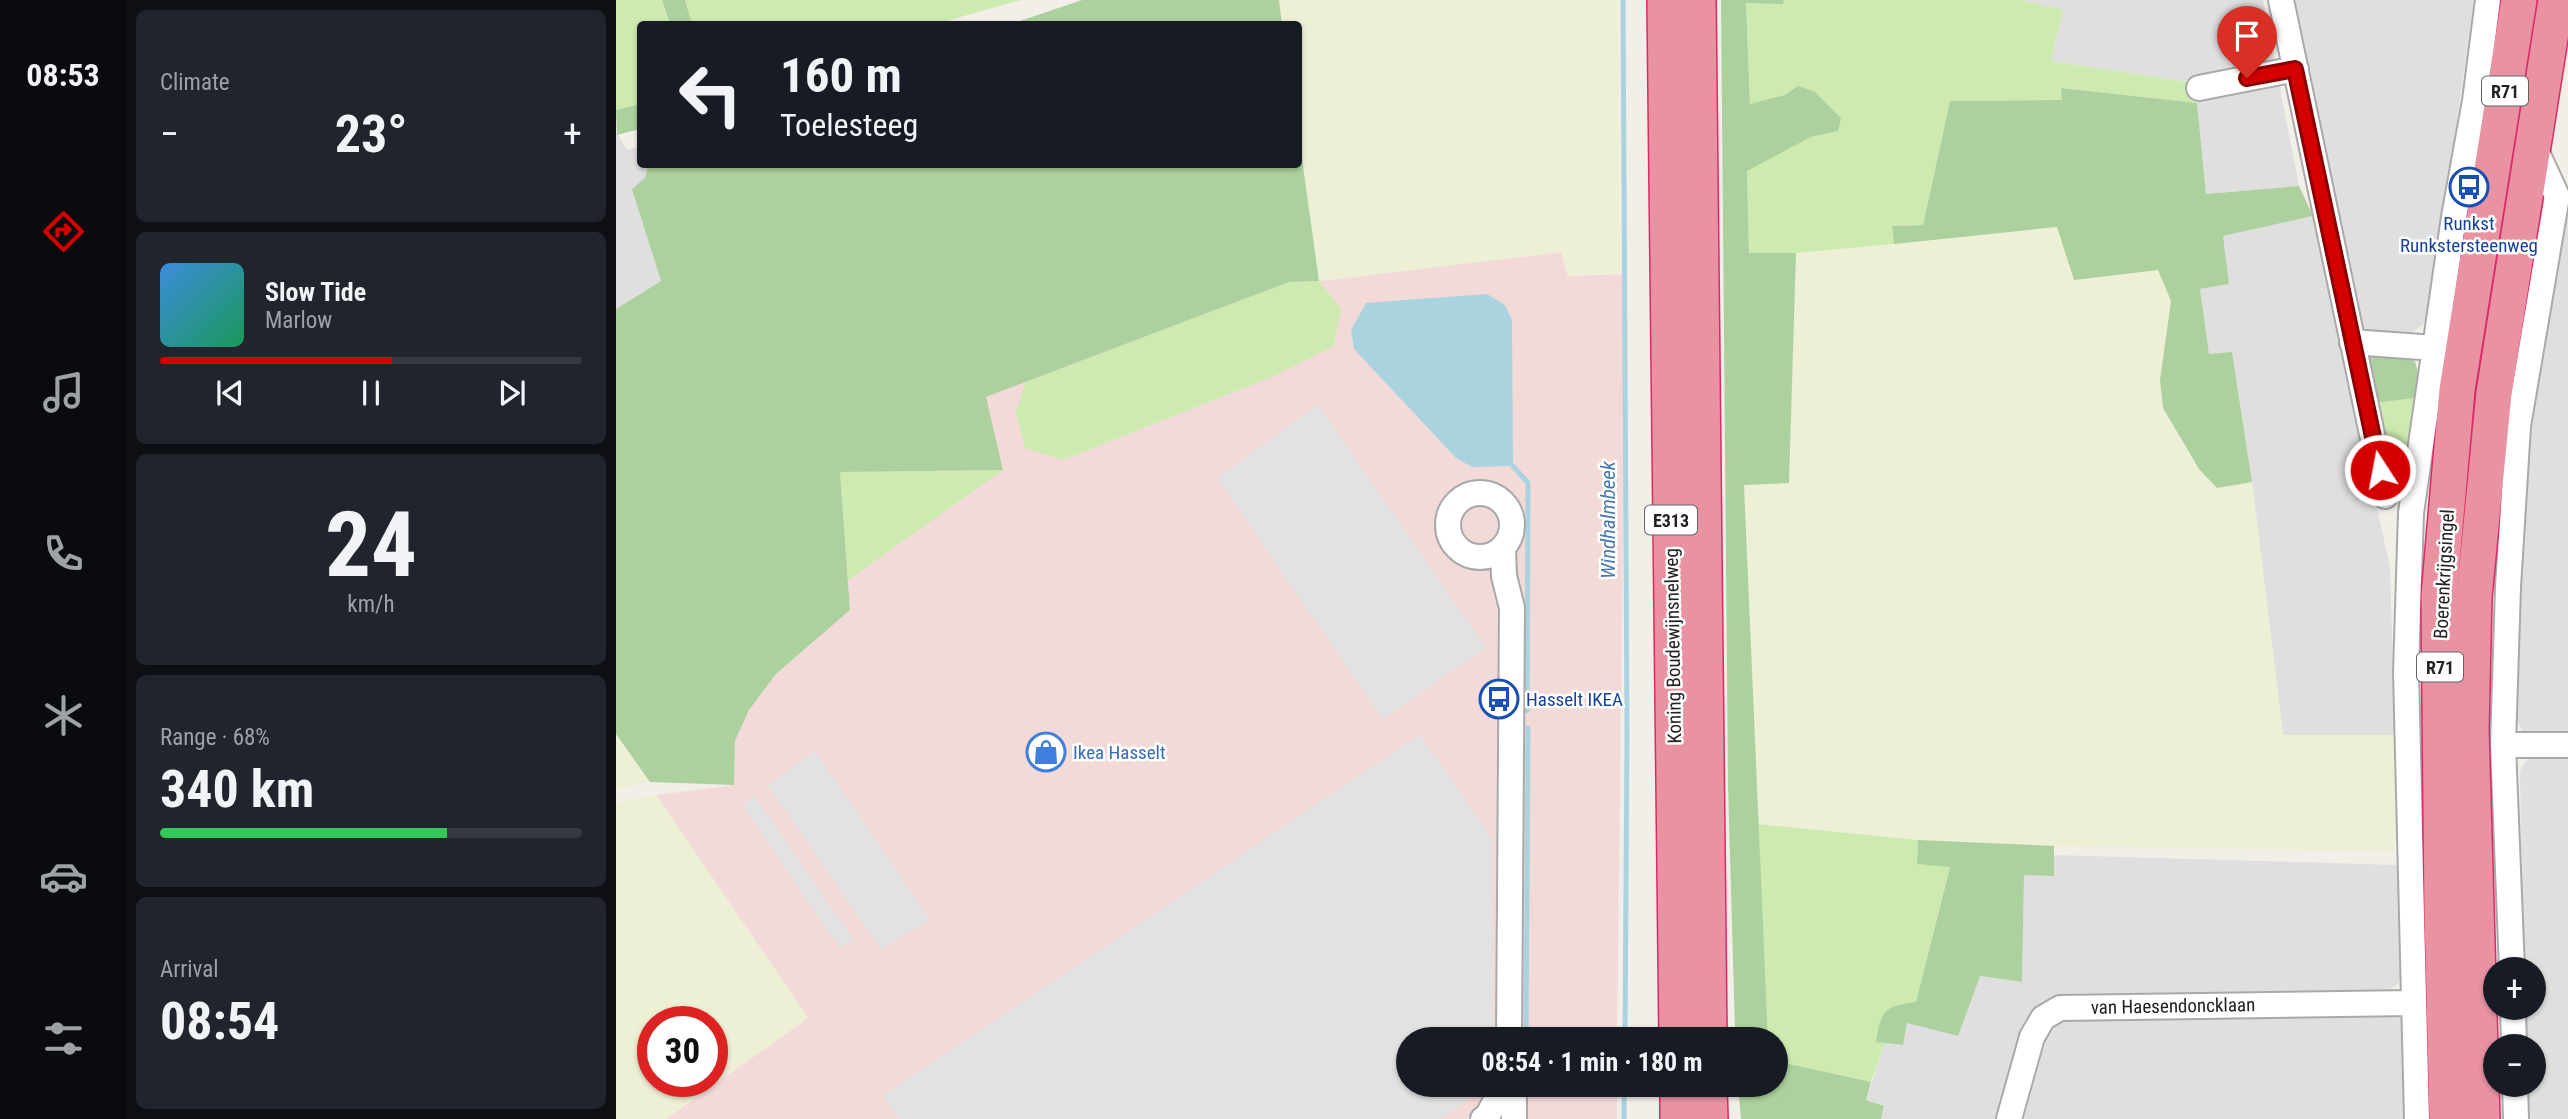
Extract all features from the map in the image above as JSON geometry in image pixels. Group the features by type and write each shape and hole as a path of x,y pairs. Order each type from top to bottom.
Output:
{"highway":[{"name":"Koning Boudewijnsnelweg","path":"1665,0 1677,1027"},
{"name":"Koning Boudewijnsnelweg","path":"1698,0 1709,1027"},
{"name":"Boerenkrijgsingel","path":"2482,1119 2471,730 2474,597 2494,393 2556,0"},
{"name":"Boerenkrijgsingel","path":"2447,1119 2439,596 2457,390 2517,17"},
{"path":"1678,1097 1678,1119"},
{"path":"1709,1097 1710,1119"}],"street":[{"path":"2281,0 2385,496"},
{"name":"Boerenkrijgsingel","path":"2417,1119 2406,672 2411,513 2475,101 2488,0"},
{"name":"Boerenkrijgsingel","path":"2475,101 2517,17"},
{"path":"2199,88 2295,69"},
{"path":"2512,957 2503,746 2508,587 2518,426 2557,196 2533,144"},
{"path":"2352,342 2435,348"},
{"path":"1503,548 1480,558 1459,550 1448,530 1453,507 1472,494 1492,495 1508,509 1512,530 1503,548 1504,576 1512,608 1509,1027"},
{"path":"1480,558 1497,580 1512,608"},
{"path":"2503,746 2568,746"},
{"path":"2477,897 2508,866"},
{"name":"van Haesendoncklaan","path":"2009,1119 2032,1037 2043,1018 2060,1008 2413,1003"},
{"path":"1487,1117 1498,1097"},
{"path":"1512,1097 1514,1119"},
{"path":"2515,1097 2516,1119"}],"shaded area":[{"path":"2020,0 2263,0 2299,186 2206,194 2195,83 2051,61 2063,10"},
{"path":"2293,0 2474,0 2432,299 2423,325 2409,334 2379,335 2366,330 2356,313"},
{"path":"616,132 627,150 637,147 637,168 647,168 645,178 633,189 661,281 616,309"},
{"path":"2313,216 2390,567 2395,735 2283,735 2252,482 2232,352 2209,354 2200,289 2228,284 2222,236"},
{"path":"2563,217 2568,217 2568,734 2524,733 2514,715 2518,543 2539,369"},
{"path":"1561,252 1568,276 1626,274 1617,1027 1396,1027 1396,1097 1617,1097 1617,1119 666,1119 697,1097 728,1097 728,1075 808,1018 656,795 734,785 735,741 749,710 776,674 850,610 840,472 1003,470 985,397 1289,282 1319,281"},
{"path":"1318,405 1486,648 1383,719 1217,478"},
{"path":"1420,735 1491,837 1493,1027 1396,1027 1396,1097 1471,1097 1440,1119 899,1119 883,1096"},
{"path":"815,751 930,920 881,949 768,785"},
{"path":"2528,758 2568,758 2568,1119 2525,1119 2524,1097 2546,1097 2546,1034 2524,1034 2523,1020 2546,1020 2546,957 2523,957 2520,771"},
{"path":"755,797 853,939 840,948 742,805"},
{"path":"2054,855 2398,865 2401,976 2398,984 2389,990 2062,998 2002,1119 1881,1119 1884,1106 1866,1100 1885,1043 1902,1045 1907,1023 1980,976 2022,982 2024,874 2053,876"},
{"path":"2397,1016 2404,1021 2406,1119 2024,1119 2048,1032 2056,1021 2072,1018"}],"green space":[{"path":"616,0 662,0 669,21 637,21 637,105 616,110"},
{"path":"662,0 685,0 691,21 669,21"},
{"path":"685,0 1021,0 947,21 691,21"},
{"path":"1082,0 1279,0 1282,21 1020,21"},
{"path":"1279,0 1618,0 1620,273 1568,276 1561,252 1319,281 1302,159 1302,21 1282,21"},
{"path":"1721,0 1784,0 1783,4 1746,3 1750,104 1785,95 1798,86 1815,92 1841,118 1838,131 1811,137 1747,171 1749,253 1796,253 1789,483 1744,485 1767,1027 1735,1027 1728,786"},
{"path":"1784,0 2020,0 2063,10 2051,61 2195,83 2197,103 2061,88 2063,100 1950,101 1923,225 1892,226 1894,244 1796,253 1749,253 1747,170 1811,137 1838,131 1799,86 1785,95 1750,105 1746,2 1783,4"},
{"path":"2061,88 2197,103 2206,194 2299,186 2313,216 2223,236 2229,284 2200,289 2209,354 2232,352 2252,482 2217,488 2199,469 2163,408 2160,380 2171,301 2158,270 2074,280 2057,227 1894,244 1892,226 1923,225 1950,101 2062,100"},
{"path":"637,105 637,130 617,135 616,110"},
{"path":"1302,159 1319,281 1289,282 986,397 1003,470 840,472 850,610 776,674 749,710 735,741 734,785 650,782 616,734 616,309 661,281 632,189 645,178 647,168 1302,168"},
{"path":"2058,227 2074,279 2158,269 2171,301 2160,380 2179,438 2199,469 2217,487 2252,482 2283,735 2395,735 2395,851 2054,846 1918,840 1758,824 1744,485 1789,482 1796,253"},
{"path":"1319,281 1341,309 1334,346 1274,376 1063,460 1025,448 1016,412 1026,382 1289,282"},
{"path":"2366,357 2410,358 2415,362 2419,375 2415,398 2375,403"},
{"path":"2415,398 2406,493 2399,498 2394,495 2375,403"},
{"path":"1003,470 848,580 840,472"},
{"path":"616,734 650,782 616,789"},
{"path":"656,795 808,1018 728,1075 728,1006 637,1006 637,1097 697,1097 666,1119 616,1119 616,803"},
{"path":"1758,824 1918,840 1917,864 1950,866 1916,1003 1876,1041 1885,1043 1871,1082 1788,1064 1788,1027 1767,1027"},
{"path":"1918,840 2054,846 2054,876 2024,875 2022,982 1980,976 1958,1036 1907,1023 1903,1045 1876,1042 1882,1017 1886,1012 1897,1006 1916,1002 1950,867 1917,864"},
{"path":"1788,1064 1871,1082 1866,1100 1884,1106 1881,1119 1741,1119 1739,1097 1788,1097"}],"water":[{"path":"1487,294 1505,305 1512,320 1513,466 1472,467 1456,458 1354,349 1351,330 1366,303"}],"waterway":[{"name":"Windhalmbeek","path":"1623,0 1627,735 1625,1027"},
{"path":"1513,466 1528,483 1527,711"},
{"path":"1526,1027 1528,728"},
{"name":"Windhalmbeek","path":"1624,1097 1624,1119"}],"place":[{"name":"Runkst Runkstersteenweg","path":"2469,187"},
{"name":"Hasselt IKEA","path":"1499,699"},
{"name":"Ikea Hasselt","path":"1046,752"}],"route":[{"path":"2247,78 2295,69 2380,470"}]}
